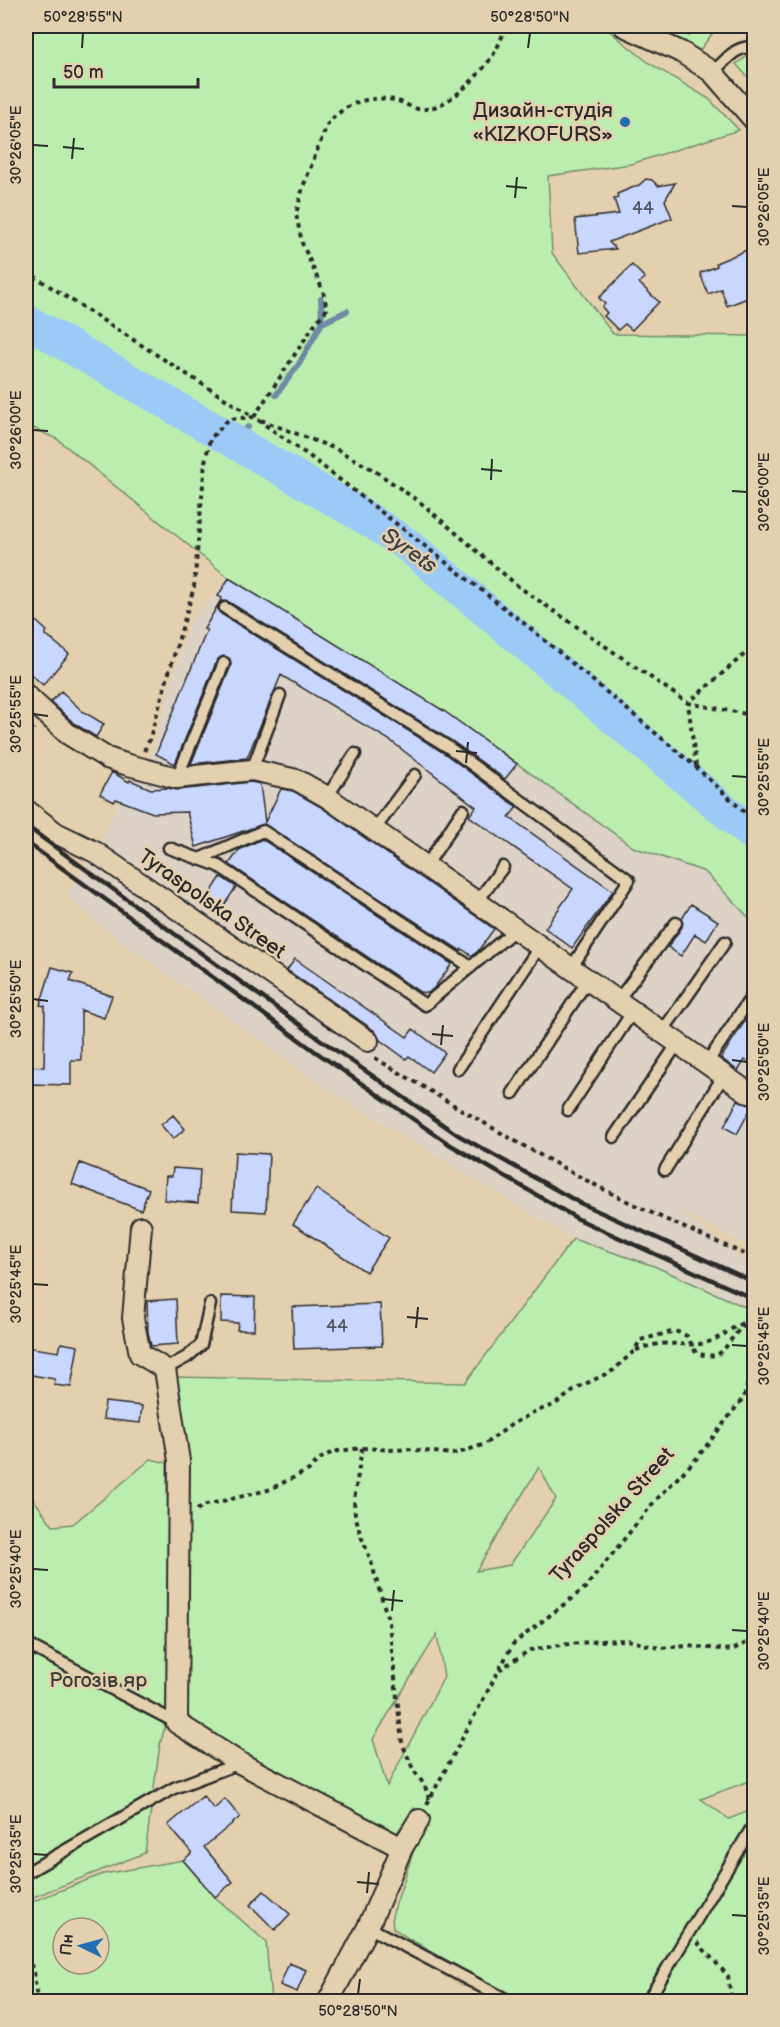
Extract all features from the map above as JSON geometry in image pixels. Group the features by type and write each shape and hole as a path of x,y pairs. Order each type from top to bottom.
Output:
{"street":[{"path":"624,26 681,52 712,72 754,120"},
{"path":"26,695 68,734 107,758 177,778 252,770 297,780 327,797 749,1093 754,1094"},
{"name":"Tyraspolska Street","path":"26,810 56,833 95,852 370,1049"},
{"path":"141,1227 133,1318 140,1354 165,1369 179,1461 177,1723 240,1762 402,1848"},
{"path":"328,2001 368,1927 402,1848 418,1820"}],"lane":[{"path":"712,72 723,63 727,56 746,46 754,47"},
{"path":"225,608 448,747 629,880 571,968"},
{"path":"177,778 225,663"},
{"path":"252,770 280,695"},
{"path":"327,797 355,754"},
{"path":"374,830 415,775"},
{"path":"426,866 463,810"},
{"path":"199,859 263,831 471,967"},
{"path":"169,848 219,866 425,1005 516,929"},
{"path":"477,902 503,867"},
{"path":"568,1110 676,923"},
{"path":"614,1137 725,942"},
{"path":"458,1068 540,946"},
{"path":"513,1093 588,980"},
{"path":"707,1063 754,993"},
{"path":"665,1170 724,1075"},
{"path":"165,1369 187,1357 201,1345 210,1304"},
{"path":"26,1644 177,1723"},
{"path":"26,1873 174,1788 240,1762"},
{"path":"647,2001 690,1934 754,1824"},
{"path":"368,1927 511,2001"}],"path":[{"path":"254,417 316,322 327,309 323,291 302,243 296,214 303,187 327,125 352,104 367,99 382,98 402,102 417,109 440,105 469,84 485,67 507,26"},
{"path":"26,271 254,417 312,458 530,628 696,767 754,821"},
{"path":"141,757 149,741 194,587 205,462 210,439 230,419 254,417 336,449 375,471 421,503 519,587 688,703 746,714 754,713"},
{"path":"688,703 754,646"},
{"path":"688,703 696,767"},
{"path":"749,816 754,814"},
{"path":"370,1049 527,1148 609,1192 688,1230 754,1258"},
{"path":"635,1350 658,1344 690,1346 711,1341 747,1321 754,1321"},
{"path":"179,1521 202,1506 249,1495 288,1482 309,1470 326,1455 338,1451 362,1448 422,1449 452,1454 465,1451 485,1444 511,1425 534,1412 554,1405 579,1387 609,1373 635,1350 640,1340 675,1331 687,1336 690,1346 696,1353 706,1356 720,1354 727,1348 738,1330 754,1321"},
{"name":"Tyraspolska Street","path":"418,1820 513,1644 585,1588 654,1502 697,1458 744,1397 754,1360"},
{"path":"362,1448 354,1500 355,1514 389,1623 402,1743 413,1769 425,1786 429,1800"},
{"path":"498,1671 530,1650 561,1645 627,1640 659,1648 687,1646 732,1650 754,1639"},
{"path":"690,1934 728,1976 732,2001"},
{"path":"26,1956 34,1971 37,2001"}],"shaded area":[{"path":"229,578 444,711 633,847 705,872 754,923 754,1049 747,1061 754,1066 754,1249 676,1208 754,1268 754,1311 654,1266 573,1239 335,1094 119,940 66,896 95,852 130,780 151,755 189,624"}],"green space":[{"path":"26,26 603,26 649,63 709,99 739,130 631,164 548,176 552,253 613,334 754,336 754,923 705,872 633,847 444,711 229,578 57,439 26,425"},
{"path":"639,26 718,26 700,50"},
{"path":"754,52 754,84 736,64"},
{"path":"573,1239 654,1266 754,1311 754,1776 752,1780 701,1799 729,1819 754,1809 754,2001 513,2001 508,1995 393,1928 392,1916 425,1816 414,1808 396,1834 244,1753 186,1716 174,1377 465,1383","holes":["539,1467 556,1499 510,1565 476,1571","437,1634 444,1677 387,1786 373,1739"]},
{"name":"Рогозів яр","path":"151,1459 167,1463 170,1711 160,1744 145,1853 26,1900 26,1489 53,1526 73,1524"},
{"path":"183,1860 215,1897 266,1942 271,2001 26,2002 26,1904 103,1874"}],"building":[{"path":"646,179 652,180 658,186 675,183 665,200 672,218 609,242 616,249 579,253 575,219 619,214 614,199 618,198 617,194 639,185"},
{"path":"754,247 754,288 747,290 750,297 727,306 721,289 708,294 700,273 717,266 716,263"},
{"path":"632,265 645,278 639,283 659,302 632,330 625,324 618,330 604,316 607,313 602,307 605,304 599,298"},
{"path":"229,578 444,711 517,764 505,779 452,741 229,602 222,601 218,605 218,611 221,614 444,753 517,807 509,817 613,891 572,948 545,928 573,889 469,816 476,807 391,741 281,675 247,758 191,764 231,666 230,659 224,656 217,660 175,764 156,754 207,630 204,629 222,598 218,596"},
{"path":"26,612 47,631 45,634 69,654 43,685 26,670"},
{"path":"61,691 82,711 104,724 96,737 75,724 51,702"},
{"path":"112,772 129,782 130,780 151,789 178,790 251,782 260,784 265,822 281,789 293,791 321,807 494,929 472,956 462,949 461,951 264,824 196,847 187,812 153,813 116,799 114,802 100,794"},
{"path":"262,839 452,964 434,988 428,993 420,992 229,864 239,850"},
{"path":"221,877 236,887 219,913 204,903"},
{"path":"691,904 718,921 706,941 695,934 681,956 668,947 682,927 682,919"},
{"path":"295,959 407,1037 413,1029 445,1053 431,1072 409,1056 406,1059 380,1040 375,1031 287,970"},
{"path":"52,967 73,973 70,981 112,996 104,1018 81,1010 81,1060 71,1060 71,1085 26,1084 27,1066 44,1067 45,1006 40,1005"},
{"path":"754,1007 754,1066 745,1060 738,1071 721,1058"},
{"path":"738,1100 752,1106 737,1134 724,1127"},
{"path":"173,1115 185,1129 173,1139 161,1125"},
{"path":"235,1152 269,1154 266,1212 232,1210"},
{"path":"80,1163 149,1189 141,1210 72,1184"},
{"path":"173,1168 200,1170 198,1203 164,1200 166,1176 172,1176"},
{"path":"316,1189 389,1238 366,1272 293,1224"},
{"path":"221,1296 255,1297 254,1330 237,1330 238,1323 221,1322"},
{"path":"176,1299 178,1344 151,1346 147,1301"},
{"path":"380,1304 382,1346 294,1349 292,1307"},
{"path":"61,1343 78,1346 71,1387 54,1385 55,1379 26,1374 26,1347 59,1352"},
{"path":"105,1402 142,1406 140,1423 103,1419"},
{"path":"203,1796 214,1809 225,1799 240,1817 204,1847 233,1882 215,1897 183,1860 192,1853 168,1825"},
{"path":"264,1891 290,1914 275,1930 250,1905"},
{"path":"289,1963 306,1970 297,1992 280,1985"}],"waterway":[{"path":"276,395 299,364 322,323 321,299"},
{"path":"322,323 347,311"},
{"name":"Syrets","path":"26,321 366,518 409,546 754,835"},
{"path":"234,443 248,427"}],"railway":[{"path":"26,826 321,1040 458,1135 580,1203 754,1282"},
{"path":"26,842 316,1052 449,1144 578,1219 754,1299"}],"place":[{"name":"Дизайн-студія «KIZKOFURS»","path":"625,122"}]}
